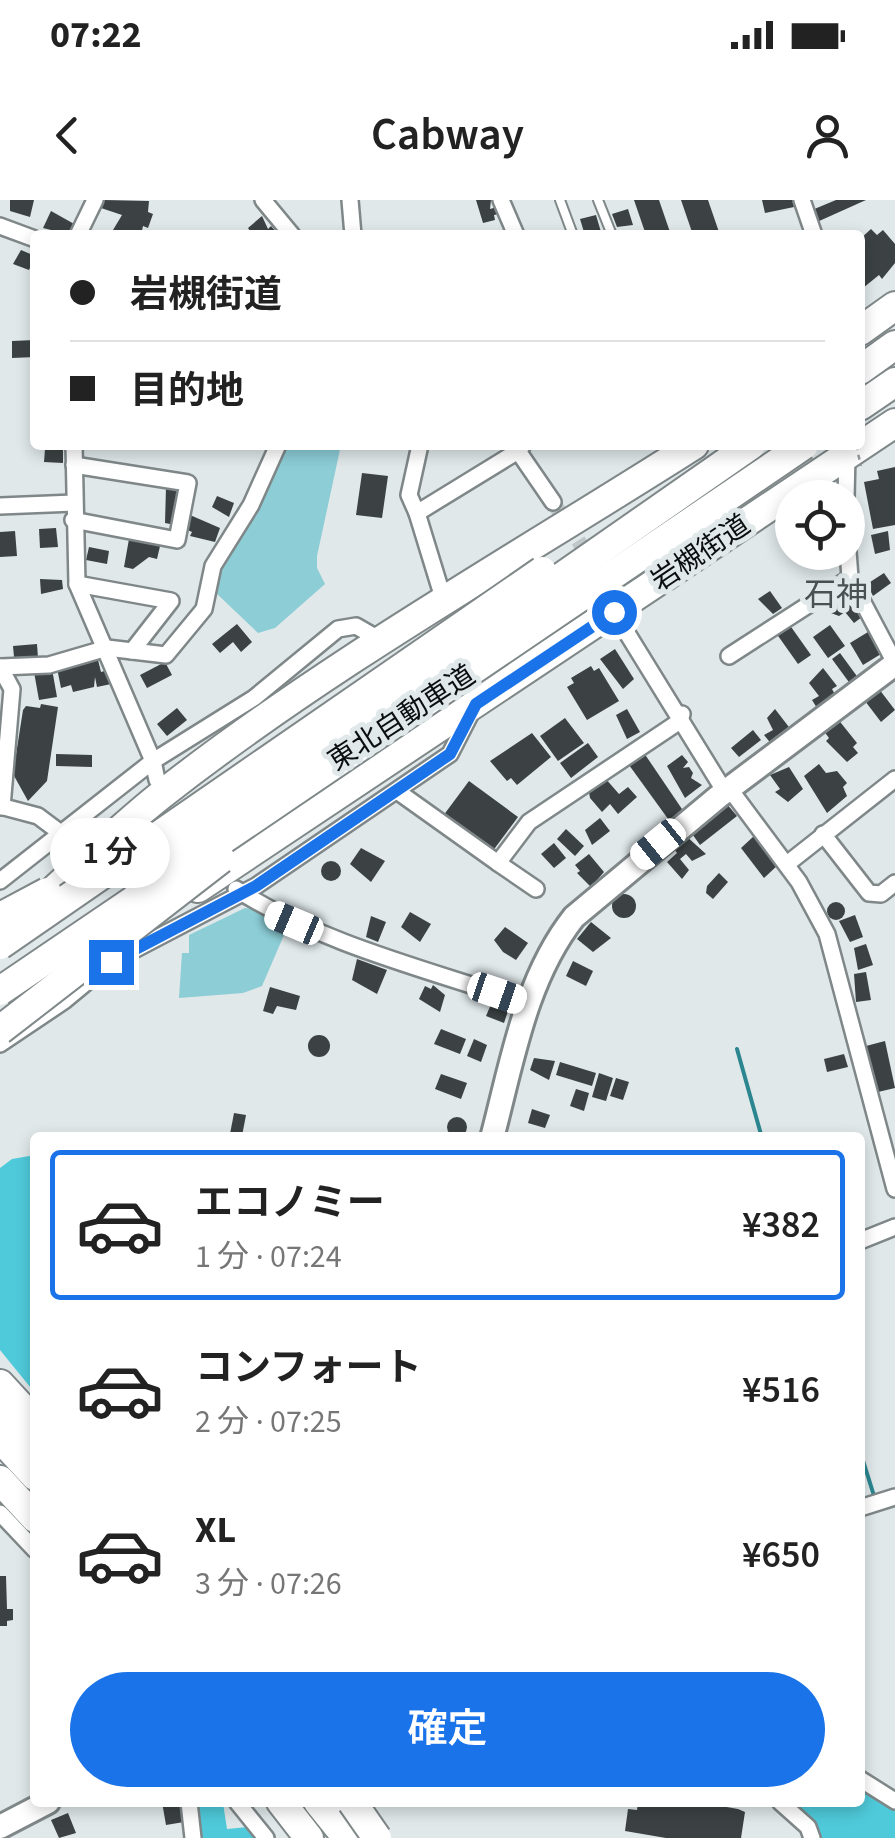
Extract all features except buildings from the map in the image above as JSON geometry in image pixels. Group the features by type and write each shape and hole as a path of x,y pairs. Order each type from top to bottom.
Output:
{"highway":[{"path":"865,327 895,306"},
{"path":"865,366 895,345"},
{"name":"岩槻街道","path":"865,446 895,423"},
{"path":"0,942 165,792 382,641 686,450"},
{"path":"0,917 48,891 316,707 472,616 735,450"},
{"name":"東北自動車道","path":"0,969 745,450"},
{"name":"東北自動車道","path":"0,992 797,450"},
{"name":"岩槻街道","path":"0,1003 82,950 242,862 476,704 622,616 854,455"},
{"path":"0,942 472,616"},
{"path":"0,1030 274,818 340,758"},
{"path":"0,1043 74,974"},
{"path":"0,1384 30,1417"},
{"path":"0,1410 30,1443"},
{"path":"0,1423 30,1456"},
{"path":"0,1438 30,1471"},
{"path":"0,1464 30,1496"},
{"path":"0,1480 30,1518"},
{"path":"0,1492 30,1519"},
{"path":"322,1807 347,1838"},
{"path":"336,1807 361,1838"},
{"path":"355,1807 376,1838"},
{"path":"290,1814 309,1838"},
{"path":"290,1814 323,1838"}],"main road":[{"path":"494,1132 528,1004 546,958 574,918 725,792 895,663"},
{"path":"0,1827 38,1807"}],"street":[{"path":"81,230 96,200"},
{"path":"263,200 288,230"},
{"path":"350,200 353,230"},
{"path":"501,200 514,230"},
{"path":"802,200 812,230"},
{"path":"0,226 30,237"},
{"path":"74,450 77,584 107,648 157,780"},
{"path":"62,834 38,816 1,807 12,689 0,667 50,665 107,648 166,656 204,609 213,566 250,505 276,450"},
{"path":"419,450 409,495 444,601"},
{"path":"417,512 517,450"},
{"path":"521,450 552,502"},
{"path":"849,480 854,455"},
{"path":"0,506 74,512 178,540 188,484 74,465"},
{"path":"849,570 895,663"},
{"path":"729,656 850,578"},
{"path":"77,584 171,601 132,651"},
{"path":"622,616 725,792 734,796 787,864 827,934 895,1189"},
{"path":"0,881 153,762 264,690 338,629 356,626 382,641"},
{"path":"0,1043 64,1001 111,962 237,890 450,754 476,704"},
{"path":"498,863 529,822 680,721"},
{"path":"787,864 895,779"},
{"path":"396,790 536,889"},
{"path":"822,834 870,893 881,894 895,884"},
{"path":"237,890 274,914 313,931 528,1004"},
{"path":"865,1239 895,1227"},
{"path":"0,1366 30,1399"},
{"path":"865,1506 895,1497"},
{"path":"0,1513 30,1545"},
{"path":"865,1782 895,1801"},
{"path":"190,1807 193,1838"},
{"path":"241,1807 266,1838"},
{"path":"348,1807 394,1838"},
{"path":"787,1807 799,1816 812,1838"},
{"path":"0,1827 3,1838"}],"lane":[{"path":"560,200 571,230"},
{"path":"598,200 610,230"}],"shaded area":[{"path":"282,450 340,450 317,556 317,568 325,584 275,628 258,633 215,592 216,575"},
{"path":"245,908 255,909 287,928 262,986 243,993 179,998 182,953 189,953 189,935"},
{"path":"30,1156 30,1387 0,1350 0,1168 12,1159"},
{"path":"865,1788 895,1805 895,1838 822,1838 795,1807 865,1807"},
{"path":"196,1807 224,1807 227,1829 248,1827 256,1838 200,1838"}],"waterway":[{"path":"737,1049 760,1132"},
{"path":"865,1467 875,1499"}],"tunnel":[{"path":"553,502 630,620"}],"district":[{"name":"石神","path":"836,594"}],"route":[{"path":"111,962 226,898 256,886 450,754 476,704 614,612"}]}
